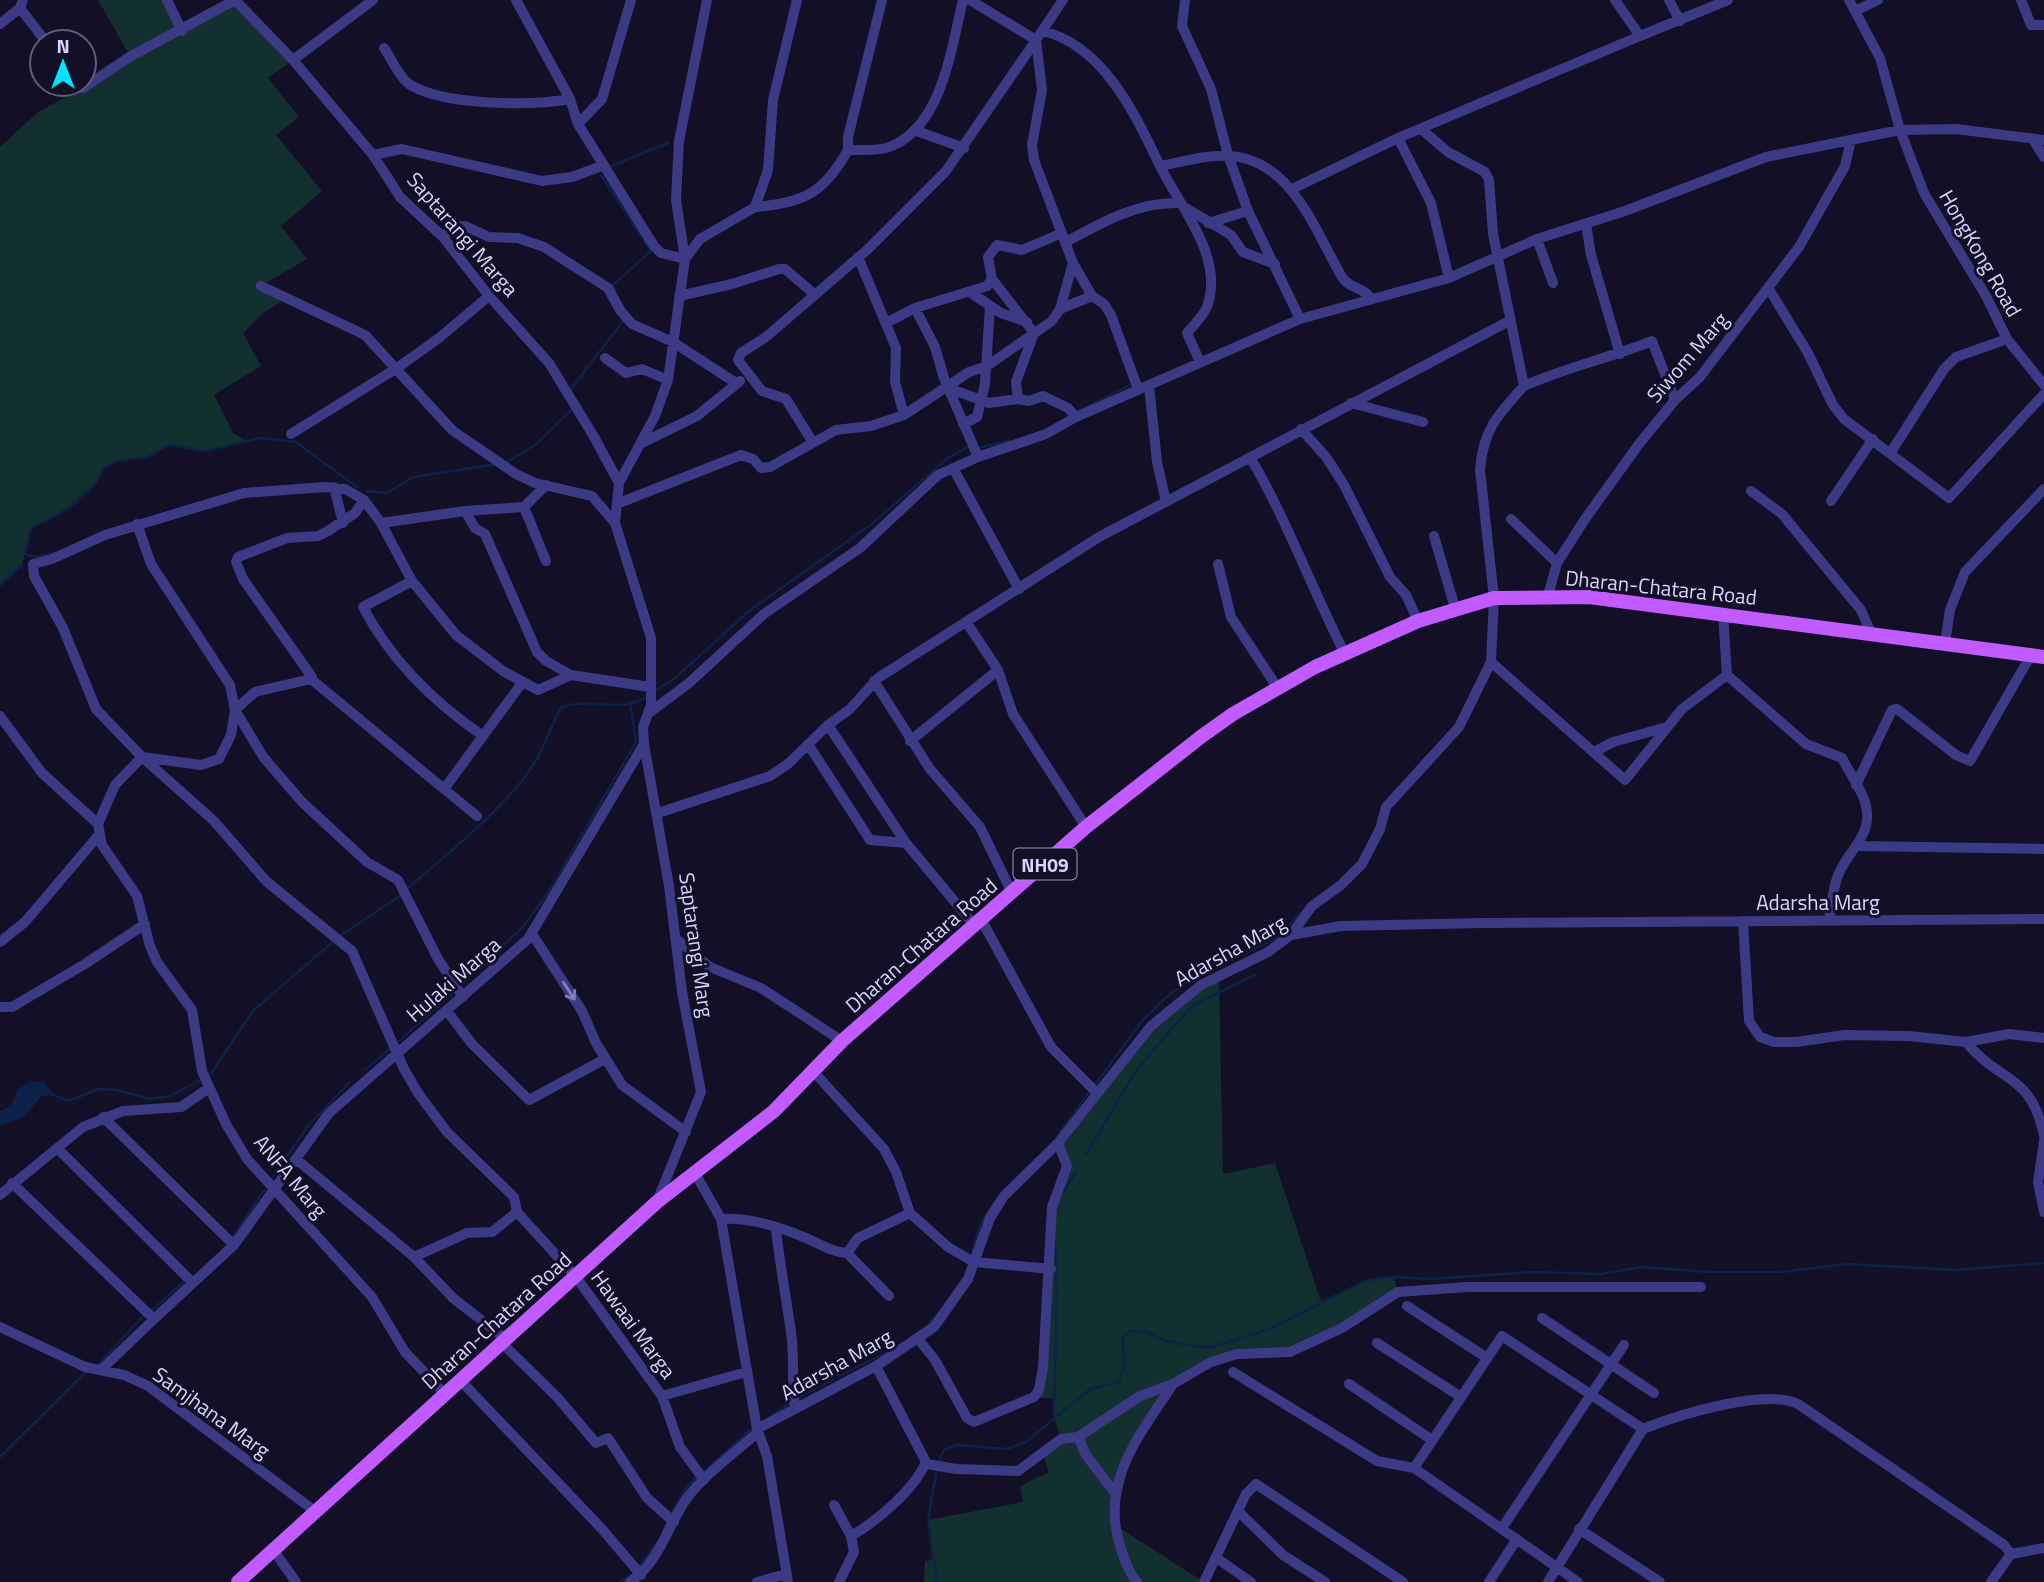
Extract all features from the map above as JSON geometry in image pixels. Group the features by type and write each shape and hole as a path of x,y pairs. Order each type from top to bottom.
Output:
{"main road":[{"name":"Dharan-Chatara Road","path":"238,1582 657,1202 774,1111 842,1041 1086,827 1202,736 1277,687 1418,621 1494,598 1589,597 2037,656"}],"street":[{"path":"167,0 182,31"},
{"name":"Saptarangi Marga","path":"98,76 235,0 293,60 373,156 400,197 443,237 489,296 549,363 619,483"},
{"path":"293,60 373,0"},
{"path":"516,0 570,99 578,124 654,246 661,253 685,259"},
{"path":"578,124 602,99 631,0"},
{"path":"615,523 619,483 663,400 668,380 685,259 676,200 679,141 707,0"},
{"path":"755,208 768,170 774,100 797,0"},
{"path":"685,259 701,239 755,208 780,205 816,191 831,180 848,150 882,0"},
{"path":"848,150 885,148 914,130 925,117 943,75 963,0"},
{"path":"970,0 1040,36 1060,36 1105,71 1134,114 1160,166 1196,227 1208,259 1210,287 1207,308 1187,334 1200,362"},
{"path":"812,441 786,399 762,391 749,377 738,360 741,353 766,337 813,293 859,257 938,179 964,148 1063,0"},
{"path":"1185,0 1182,26 1211,89 1228,156 1248,211 1300,319"},
{"path":"1615,0 1640,36"},
{"path":"1669,0 1680,21"},
{"path":"1292,189 1335,171 1398,138 1728,0"},
{"name":"HongKong Road","path":"1849,0 1880,58 1900,130 1924,193 1986,296 2007,339 2044,386"},
{"path":"1855,11 1878,0"},
{"path":"2021,0 2031,25 2044,24"},
{"path":"0,24 22,4 37,28"},
{"path":"1040,36 1042,90 1032,145 1034,160 1073,263 1093,296 1104,304 1111,315 1138,389"},
{"path":"384,48 406,82 429,93 516,105 570,99"},
{"path":"1421,129 1448,152 1485,172 1492,193 1493,234 1524,386"},
{"path":"650,709 764,614 860,548 938,475 978,457 1046,434 1076,417 1300,319 1449,278 1537,239 1586,224 1766,157 1900,130 1956,129 2039,141 2044,158"},
{"path":"914,130 964,148"},
{"path":"1398,138 1431,203 1449,278"},
{"name":"Siwom Marg","path":"1548,596 1556,563 1631,455 1675,400 1700,377 1799,247 1845,166 1851,140"},
{"path":"373,156 402,149 542,181 572,177 604,164"},
{"path":"1160,166 1228,156 1260,163 1292,189 1345,282 1367,292 1371,299"},
{"path":"1032,328 992,279 988,257 998,245 1022,250 1064,238 1154,202 1182,205 1231,235 1243,252 1275,264"},
{"path":"1196,227 1248,211"},
{"path":"1586,224 1591,255 1620,354"},
{"path":"443,237 452,227 465,226 489,237 518,238 544,247 608,288 620,310 632,324 673,342 736,383"},
{"path":"1537,239 1553,283"},
{"path":"859,257 896,348 895,382 904,415"},
{"path":"619,503 741,455 753,459 761,468 770,467 812,441 836,430 871,426 904,415 969,372 987,366 1032,328 1052,321 1060,309 1073,263"},
{"path":"679,296 732,284 779,269 785,269 813,293"},
{"path":"886,323 915,308 971,293 987,286 992,279"},
{"path":"261,286 356,330 397,368 438,417 499,465 546,485 592,496 615,523 651,638 650,690 571,674 546,661 537,652 485,534 475,528 465,511"},
{"path":"1769,289 1808,353 1833,405 1844,419 1949,498 2044,394"},
{"path":"971,293 1032,328"},
{"path":"291,434 397,368 439,338 489,296"},
{"path":"1060,309 1093,296"},
{"path":"963,424 977,417 983,401 990,306"},
{"path":"915,308 935,346 948,388 978,457"},
{"path":"658,813 770,776 789,764 828,725 850,709 874,681 1099,537 1511,320"},
{"path":"1018,399 1016,382 1032,328"},
{"path":"1891,452 1944,369 1956,357 2007,339"},
{"path":"1292,935 1312,906 1341,885 1362,864 1380,829 1386,807 1459,727 1491,662 1494,598 1480,470 1485,435 1502,409 1524,386 1561,369 1620,354 1653,341 1675,400"},
{"path":"606,358 626,373 642,369 668,380"},
{"path":"640,444 697,416 736,383 749,377"},
{"path":"1149,386 1157,462 1166,502"},
{"path":"948,388 983,401 1029,401 1043,396 1068,408 1076,417"},
{"path":"1351,403 1423,422"},
{"path":"1301,429 1326,457 1344,485 1390,577 1406,595 1418,621"},
{"path":"1831,501 1873,439"},
{"path":"1251,457 1270,491 1312,590 1345,654"},
{"path":"953,468 1019,589"},
{"path":"381,523 465,511 524,507 546,485"},
{"path":"334,487 342,523"},
{"path":"310,679 255,692 235,710 231,735 219,759 201,765 142,757 96,709 88,696 63,628 34,576 33,564 52,559 104,535 244,493 334,487 365,500 381,523 412,581 456,635 479,654 522,683 538,690 571,674"},
{"path":"1945,643 1950,610 1965,572 2044,489"},
{"path":"1751,491 1783,514 1861,610 1871,634"},
{"path":"310,679 312,677 243,579 236,562 238,558 287,538 318,536 342,523 365,500"},
{"path":"524,507 546,561"},
{"path":"1511,519 1556,563"},
{"path":"137,524 150,564 230,685 235,710 264,758 302,802 367,862 398,880 438,959 463,996"},
{"path":"1434,536 1455,608"},
{"path":"1218,564 1231,617 1277,687"},
{"path":"412,581 363,607 376,631 407,670 436,699 483,736"},
{"path":"1723,614 1727,676 1807,744 1842,758 1867,812 1859,846 1842,867 1833,891 1829,920"},
{"path":"967,623 998,670 1013,714 1086,827"},
{"path":"1856,785 1892,710 1898,709 1956,755 1970,761 2037,656"},
{"path":"1491,662 1625,780 1682,709 1727,676"},
{"path":"910,741 998,670"},
{"path":"310,679 477,816"},
{"path":"874,681 910,741 980,827 1012,893"},
{"path":"444,789 522,683"},
{"name":"Saptarangi Marg","path":"650,690 650,709 643,727 644,744 658,813 675,938 701,1092 657,1202"},
{"path":"0,716 42,773 98,824"},
{"path":"828,725 906,842 978,923 1051,1047 1097,1093"},
{"path":"1594,752 1613,742 1667,727"},
{"name":"Hulaki Marga","path":"101,1370 234,1245 329,1113 532,934 644,744"},
{"path":"808,744 870,840 906,842"},
{"path":"0,942 25,922 98,836 98,824 115,785 142,757"},
{"name":"Hawaai Marga","path":"142,757 214,821 266,881 292,904 339,938 362,970 376,1009 398,1050 404,1069 425,1103 463,1149 514,1197 517,1212 576,1277 662,1396 746,1372"},
{"name":"ANFA Marg","path":"98,836 137,896 150,946 158,962 192,1010 202,1071 247,1159 372,1297 405,1352 446,1394"},
{"path":"1859,846 2044,849"},
{"name":"Adarsha Marg","path":"630,1582 641,1575 686,1499 757,1431 919,1340 949,1310 968,1279 990,1218 1004,1196 1059,1143 1151,1026 1184,996 1268,952 1292,935 1341,926 2044,919"},
{"path":"1743,921 1749,1021 1760,1037 1774,1042 1845,1035 1909,1036 1966,1042 2009,1034 2044,1038"},
{"path":"0,1007 12,1007 85,964 145,924"},
{"path":"532,934 582,1012 605,1059 622,1085 686,1132"},
{"path":"675,938 710,967 761,988 842,1041"},
{"path":"447,1011 472,1044 529,1100 605,1059"},
{"path":"1966,1042 1980,1059 2028,1092 2040,1117 2044,1138 2038,1182 2044,1212"},
{"path":"813,1071 884,1149 897,1172 910,1213 948,1247 974,1262 1051,1269"},
{"path":"0,1195 83,1127 122,1111 181,1107 209,1088"},
{"path":"103,1117 234,1245"},
{"path":"919,1340 935,1360 967,1418 974,1422 1034,1397 1039,1390 1051,1269 1052,1207 1067,1166 1059,1143"},
{"path":"58,1148 193,1283"},
{"path":"296,1159 414,1257 453,1298 504,1342 557,1397 596,1443 608,1438 647,1497 674,1522"},
{"path":"695,1173 721,1219 746,1372 757,1431 767,1456 787,1578 757,1582"},
{"path":"12,1183 154,1319"},
{"path":"414,1257 467,1233 492,1232 517,1212"},
{"path":"847,1253 858,1238 910,1213"},
{"path":"721,1219 743,1220 798,1235 835,1252 847,1253 889,1297"},
{"path":"776,1230 785,1311 791,1330 790,1378 795,1408"},
{"path":"851,1536 864,1528 934,1465 1018,1471 1061,1439 1078,1437 1140,1396 1172,1384 1211,1362 1237,1354 1290,1352 1313,1343 1398,1292 1467,1287 1701,1287"},
{"path":"1407,1306 1487,1358"},
{"path":"1542,1318 1654,1393"},
{"name":"Samjhana Marg","path":"0,1327 85,1367 124,1375 148,1387 316,1511"},
{"path":"1414,1468 1502,1336 1643,1429"},
{"path":"1377,1343 1461,1397"},
{"path":"1502,1528 1624,1345"},
{"path":"876,1366 934,1465"},
{"path":"1233,1371 1377,1461 1414,1468 1578,1582"},
{"path":"461,1381 602,1529 641,1575"},
{"path":"1137,1582 1122,1552 1115,1525 1115,1493 1121,1468 1172,1384"},
{"path":"1349,1384 1432,1440"},
{"path":"662,1396 680,1447 704,1480"},
{"path":"1548,1582 1643,1429 1718,1408 1785,1398 2004,1545 2011,1554"},
{"path":"1078,1437 1086,1455 1115,1493"},
{"path":"1204,1582 1218,1559 1247,1494 1256,1483 1403,1582"},
{"path":"834,1505 851,1536 854,1552 839,1582"},
{"path":"1240,1512 1283,1555 1325,1582"},
{"path":"1579,1529 1660,1582"},
{"path":"1489,1582 1517,1539"},
{"path":"1992,1582 2011,1554 2044,1548"},
{"path":"274,1551 296,1582"},
{"path":"1218,1559 1251,1582"}],"green space":[{"path":"98,0 167,0 182,31 235,0 293,60 268,78 299,117 276,135 322,191 281,226 307,259 262,285 285,299 263,313 243,333 261,366 214,395 233,433 245,440 203,451 169,446 148,457 116,461 104,468 99,480 58,516 31,528 22,565 0,585 0,147 38,112 64,98 98,98 98,78 130,56"},
{"path":"1219,976 1223,1174 1275,1163 1321,1301 1367,1280 1394,1277 1398,1292 1290,1352 1237,1354 1172,1384 1132,1447 1115,1525 1204,1582 924,1582 925,1561 932,1560 928,1520 1023,1502 1020,1486 1049,1472 1043,1455 1061,1439 1054,1417 1055,1399 1034,1397 1039,1390 1052,1207 1065,1177 1058,1143 1151,1026"}],"water":[{"path":"31,1081 44,1083 54,1095 41,1096 25,1116 0,1126 0,1111 11,1106 17,1090"}],"waterway":[{"path":"611,166 668,143"},
{"path":"601,175 651,251 613,285 615,289"},
{"path":"571,389 623,321"},
{"path":"1076,412 1132,384"},
{"path":"507,462 535,445 572,409"},
{"path":"54,553 37,557 25,554 31,528 83,497 92,488 103,468 116,461 148,457 169,445 203,451 260,438 296,442 357,487"},
{"path":"978,448 1009,441"},
{"path":"654,691 674,679 749,611 873,523 948,458 968,447"},
{"path":"367,491 387,493 413,477 497,464"},
{"path":"0,585 22,565"},
{"path":"408,888 510,795 535,762 561,708 582,704 626,704 646,697"},
{"path":"461,985 523,927 550,890 636,742 630,702"},
{"path":"340,936 401,895"},
{"path":"1095,1085 1142,1021 1162,1001 1190,979 1277,938 1301,912"},
{"path":"211,1074 253,1011 335,940"},
{"path":"1085,1156 1137,1069 1193,1005 1255,975"},
{"path":"399,1041 453,993"},
{"path":"365,1070 392,1047"},
{"path":"51,1094 69,1101 98,1089 116,1090 150,1099 170,1096 200,1080"},
{"path":"271,1180 308,1126 349,1083"},
{"path":"1060,1132 1089,1092"},
{"path":"1061,1196 1076,1172"},
{"path":"233,1237 264,1190"},
{"path":"972,1252 980,1225 1000,1194"},
{"path":"1054,1415 1057,1293 1055,1240"},
{"path":"938,1463 944,1450 956,1445 1007,1449 1026,1442 1090,1389 1119,1382 1124,1365 1123,1338 1130,1331 1147,1332 1165,1341 1209,1348 1267,1330 1367,1280 1532,1272 1601,1274 1641,1267 1709,1272 1782,1272 1847,1264 1956,1270 2044,1263"},
{"path":"152,1310 186,1280"},
{"path":"928,1325 937,1314"},
{"path":"98,1365 143,1316"},
{"path":"839,1376 887,1352"},
{"path":"0,1457 85,1373"},
{"path":"797,1399 834,1379"},
{"path":"772,1415 789,1404"},
{"path":"703,1473 751,1429"},
{"path":"937,1469 928,1520 937,1582"},
{"path":"671,1515 685,1489 696,1478"},
{"path":"662,1533 668,1520"},
{"path":"639,1567 657,1542"},
{"path":"620,1582 631,1575"}]}
